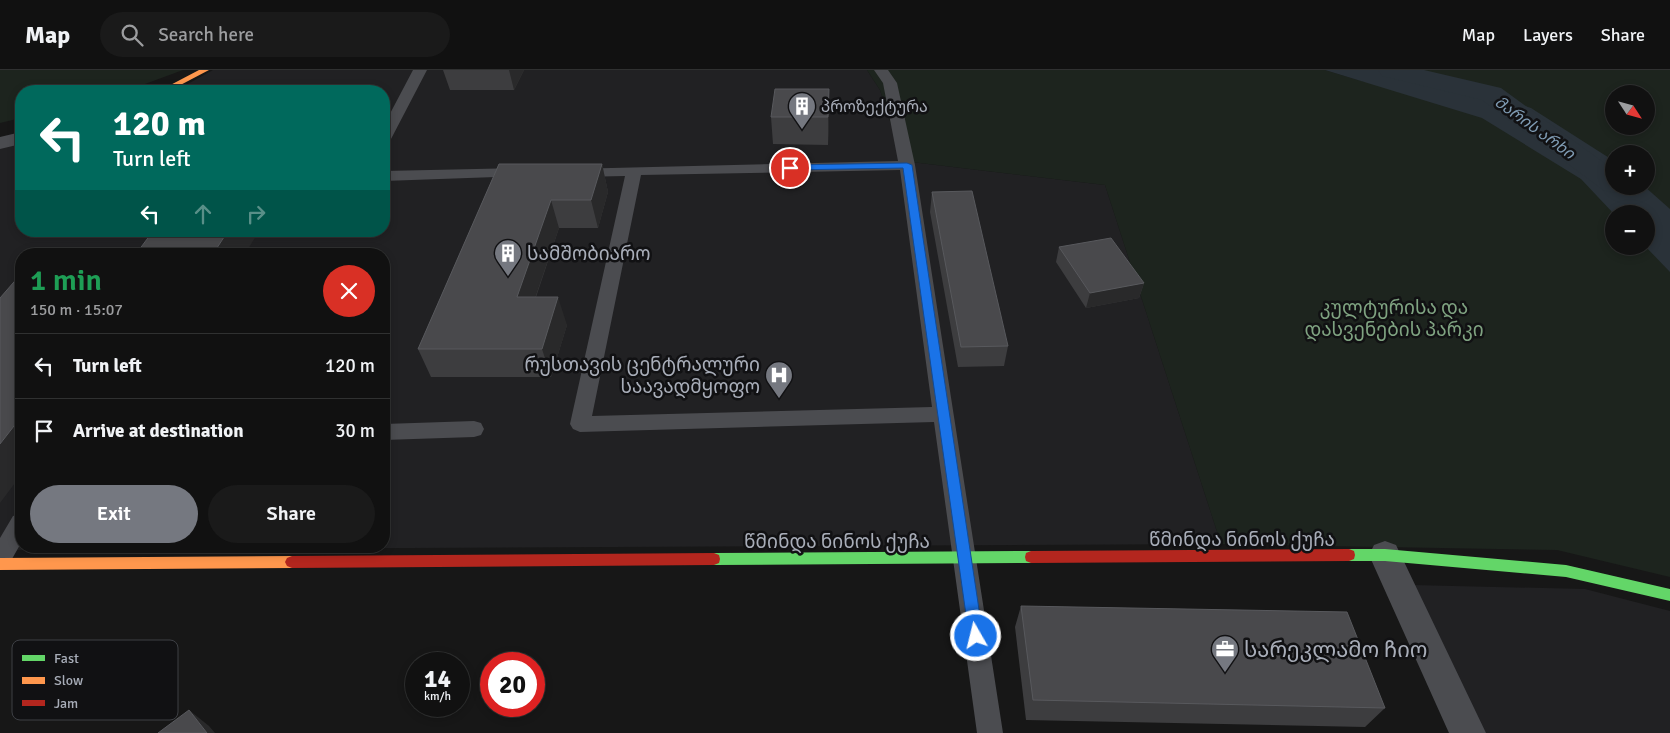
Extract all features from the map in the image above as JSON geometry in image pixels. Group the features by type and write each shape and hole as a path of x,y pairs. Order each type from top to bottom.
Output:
{"street":[{"path":"175,85 205,70"},
{"path":"0,142 15,139"},
{"path":"1385,555 1468,733"},
{"name":"წმინდა ნინოს ქუჩა","path":"0,564 1385,555 1566,571 1670,595"}],"lane":[{"path":"390,127 420,70"},
{"path":"881,70 890,83 907,165 990,733"},
{"path":"557,172 907,165"},
{"path":"634,171 580,424 943,414"},
{"path":"390,176 538,173"},
{"path":"390,432 474,429"},
{"path":"0,559 15,533"}],"shaded area":[{"name":"რუსთავის ცენტრალური საავადმყოფო","path":"213,70 867,70 880,90 903,161 1105,185 1221,544 390,548 390,248 15,248 15,550 0,550 0,147 15,144 15,237 390,237 390,85 186,85"},
{"path":"1412,585 1585,589 1670,611 1670,733 1480,733"}],"green space":[{"path":"0,70 183,70 142,85 15,85 15,119 0,123"},
{"name":"კულტურისა და დასვენების პარკი","path":"867,70 1325,70 1365,82 1370,70 1670,70 1670,577 1557,550 1221,544 1105,185 903,161 880,90"}],"water":[{"path":"1325,70 1411,70 1531,108 1605,155 1605,195 1654,195 1670,209 1670,272 1654,255 1655,205 1606,205 1581,179 1482,118"}],"building":[{"path":"775,89 829,89 828,117 771,117"},
{"path":"499,164 602,164 591,200 551,200 517,297 558,297 542,349 418,349"},
{"path":"972,191 1008,346 961,347 932,192"},
{"path":"149,237 224,237 217,248 140,248"},
{"path":"1111,238 1144,283 1090,293 1059,247"},
{"path":"15,281 15,425 0,444 0,298"},
{"path":"1021,606 1347,612 1385,708 1033,700"},
{"path":"189,710 207,733 158,733"}],"waterway":[{"name":"მარის არხი","path":"1391,70 1491,94 1605,177"}],"traffic: fast":[{"path":"1349,555 1385,555 1566,571 1670,595"},
{"path":"714,559 1031,557"}],"traffic: slow":[{"path":"175,85 205,70"},
{"path":"0,564 292,562"}],"traffic: jam":[{"path":"1031,557 1349,555"},
{"path":"292,562 714,559"}],"place":[{"name":"პროზექტურა","path":"802,130"},
{"name":"სამშობიარო","path":"508,277"},
{"name":"რუსთავის ცენტრალური საავადმყოფო","path":"779,399"},
{"name":"სარეკლამო ჩიო","path":"1225,673"}],"route":[{"path":"790,168 907,165 976,636"}]}
